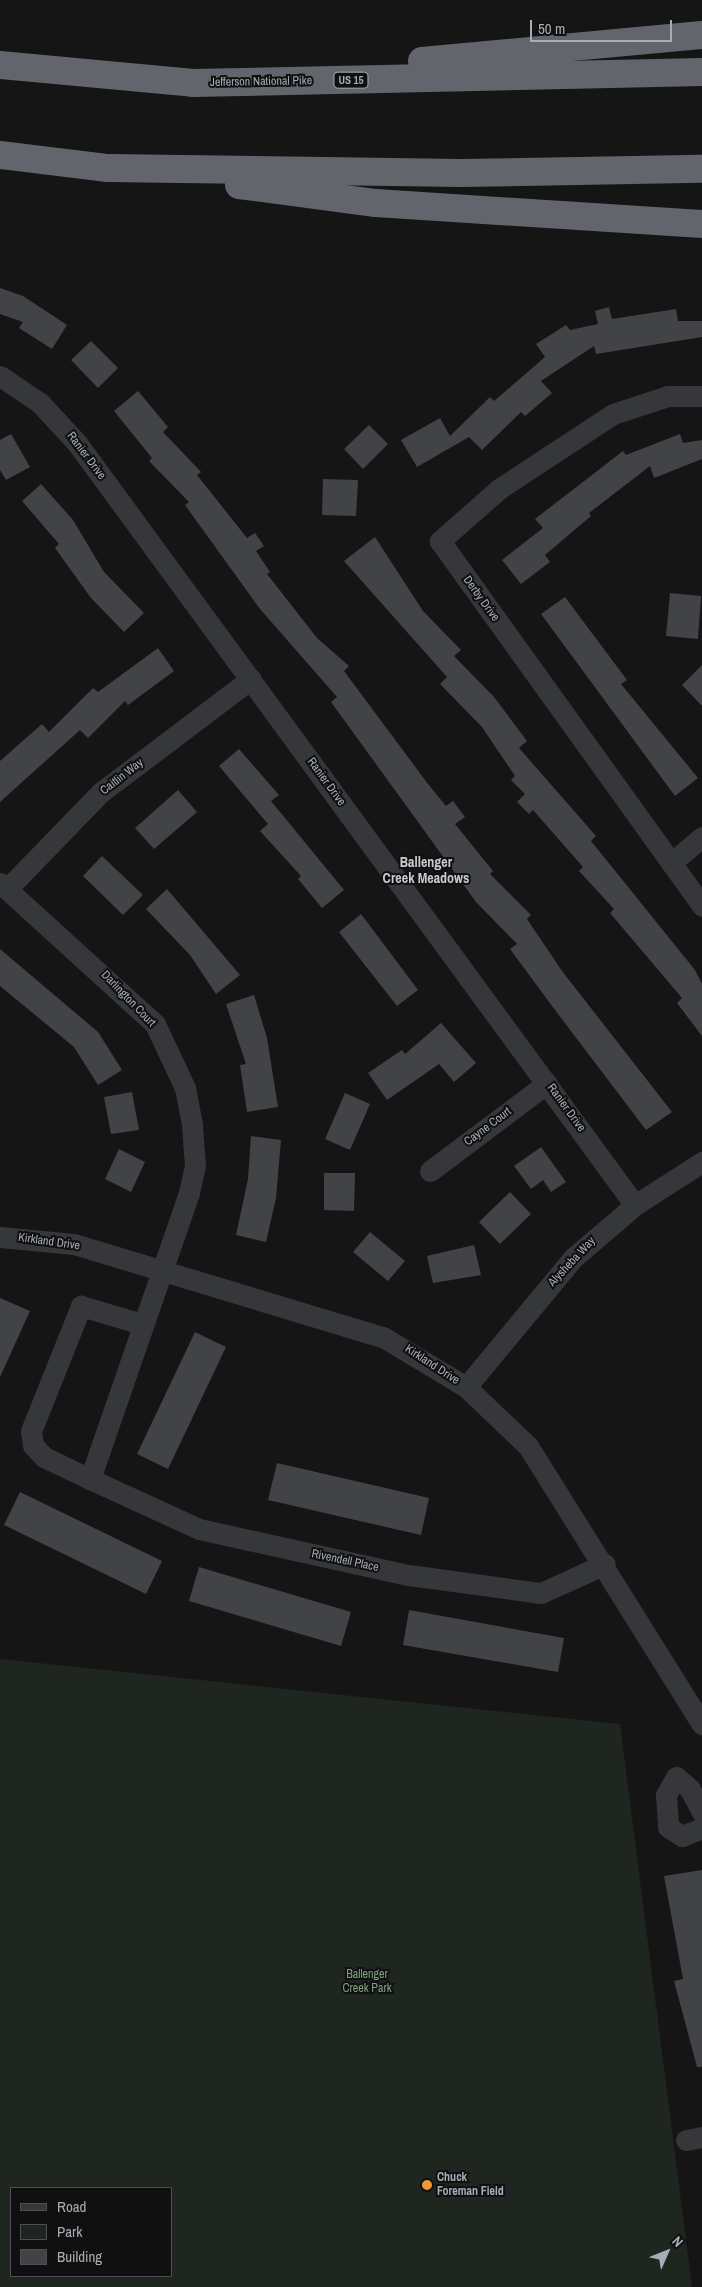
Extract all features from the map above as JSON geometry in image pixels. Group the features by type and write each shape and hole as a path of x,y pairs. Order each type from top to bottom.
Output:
{"highway":[{"path":"193,83 702,35"},
{"name":"Jefferson National Pike","path":"0,65 193,83 702,72"},
{"path":"0,155 376,203 702,224"},
{"path":"108,168 461,173 702,169"}],"street":[{"name":"Ranier Drive","path":"0,376 60,422 251,679 635,1205"},
{"name":"Derby Drive","path":"702,396 668,396 613,414 499,489 440,541 702,906"},
{"name":"Caitlin Way","path":"3,886 100,793 251,679"},
{"path":"671,863 702,836"},
{"name":"Darlington Court","path":"3,886 131,998 155,1024 170,1051 185,1088 195,1166 165,1268"},
{"name":"Cayne Court","path":"430,1171 547,1083"},
{"name":"Alysheba Way","path":"466,1387 573,1258 635,1205 702,1162"},
{"name":"Kirkland Drive","path":"0,1237 74,1244 165,1268 383,1337 466,1387 528,1446 605,1564 702,1724"},
{"path":"90,1479 142,1324 165,1268"},
{"name":"Rivendell Place","path":"142,1324 80,1306 31,1431 33,1445 44,1457 199,1530 409,1575 541,1593 605,1564"},
{"path":"702,1812 690,1789 676,1777 666,1796 668,1826 682,1836 702,1828"}],"green space":[{"name":"Ballenger Creek Park","path":"0,1659 620,1724 692,2287 0,2287"}],"building":[{"path":"0,288 23,296 67,325 52,349 19,328 23,322 0,314"},
{"path":"609,307 612,319 676,309 678,321 702,321 702,337 596,354 594,346 541,381 552,393 525,416 521,412 482,450 469,437 417,467 401,440 440,418 450,436 490,397 494,401 545,357 536,344 566,325 570,330 598,324 595,311"},
{"path":"91,341 118,368 98,388 71,360"},
{"path":"138,391 168,427 163,432 201,472 197,475 247,538 255,533 264,546 256,551 270,572 267,574 317,638 349,666 344,671 446,806 453,801 465,817 455,824 493,871 490,874 531,915 527,919 562,971 672,1112 646,1130 552,1006 510,949 517,944 476,902 331,702 337,697 260,609 185,505 189,502 149,461 152,458 114,411"},
{"path":"369,425 388,444 363,469 344,449"},
{"path":"11,434 30,467 6,480 0,470 0,440"},
{"path":"680,434 683,443 702,440 702,459 654,478 650,466 589,513 591,516 545,555 550,562 521,584 502,560 543,528 535,519 623,451 626,455"},
{"path":"323,479 358,480 356,516 322,515"},
{"path":"41,484 73,520 104,572 144,613 124,632 91,598 55,548 59,544 22,501"},
{"path":"375,537 423,611 461,650 454,656 494,697 527,741 519,748 596,836 591,841 695,970 702,984 702,1036 677,1003 682,998 610,913 614,909 579,871 583,867 533,810 529,814 517,802 525,794 511,780 515,776 482,727 440,684 447,677 344,561"},
{"path":"670,593 701,596 698,639 666,636"},
{"path":"565,597 627,680 621,684 698,778 675,796 541,614"},
{"path":"158,648 174,671 128,705 125,701 88,738 80,730 0,802 0,761 42,724 49,732 93,688 98,692"},
{"path":"702,665 702,706 682,685"},
{"path":"239,749 279,795 271,801 344,890 322,908 298,879 301,876 260,831 268,824 219,766"},
{"path":"178,790 197,812 154,849 135,828"},
{"path":"102,856 143,895 123,915 83,876"},
{"path":"167,889 240,975 216,994 190,955 146,909"},
{"path":"361,914 418,990 397,1006 339,932"},
{"path":"0,949 98,1032 122,1070 98,1085 74,1047 0,986"},
{"path":"254,995 267,1038 278,1107 247,1112 240,1065 246,1064 226,1004"},
{"path":"441,1023 476,1063 454,1082 439,1064 387,1100 368,1073 402,1050 405,1054"},
{"path":"132,1092 139,1130 111,1134 104,1097"},
{"path":"345,1093 370,1104 350,1150 325,1139"},
{"path":"251,1136 281,1140 276,1198 266,1242 236,1235 248,1179"},
{"path":"541,1147 566,1182 551,1192 543,1180 531,1189 514,1166"},
{"path":"119,1149 145,1162 131,1192 105,1179"},
{"path":"324,1173 355,1173 354,1211 324,1210"},
{"path":"510,1192 531,1214 500,1244 479,1222"},
{"path":"370,1232 405,1261 388,1281 353,1252"},
{"path":"474,1245 481,1275 433,1283 427,1256"},
{"path":"0,1298 30,1311 0,1377"},
{"path":"195,1332 226,1347 168,1469 137,1454"},
{"path":"277,1463 429,1498 421,1535 268,1500"},
{"path":"20,1492 162,1561 146,1594 4,1525"},
{"path":"199,1567 351,1612 341,1646 189,1601"},
{"path":"409,1610 564,1638 558,1672 403,1645"},
{"path":"702,1870 702,2067 697,2067 674,1981 683,1979 664,1876"}],"place":[{"name":"Chuck Foreman Field","path":"427,2185"}],"district":[{"name":"Ballenger Creek Meadows","path":"426,870"}]}
